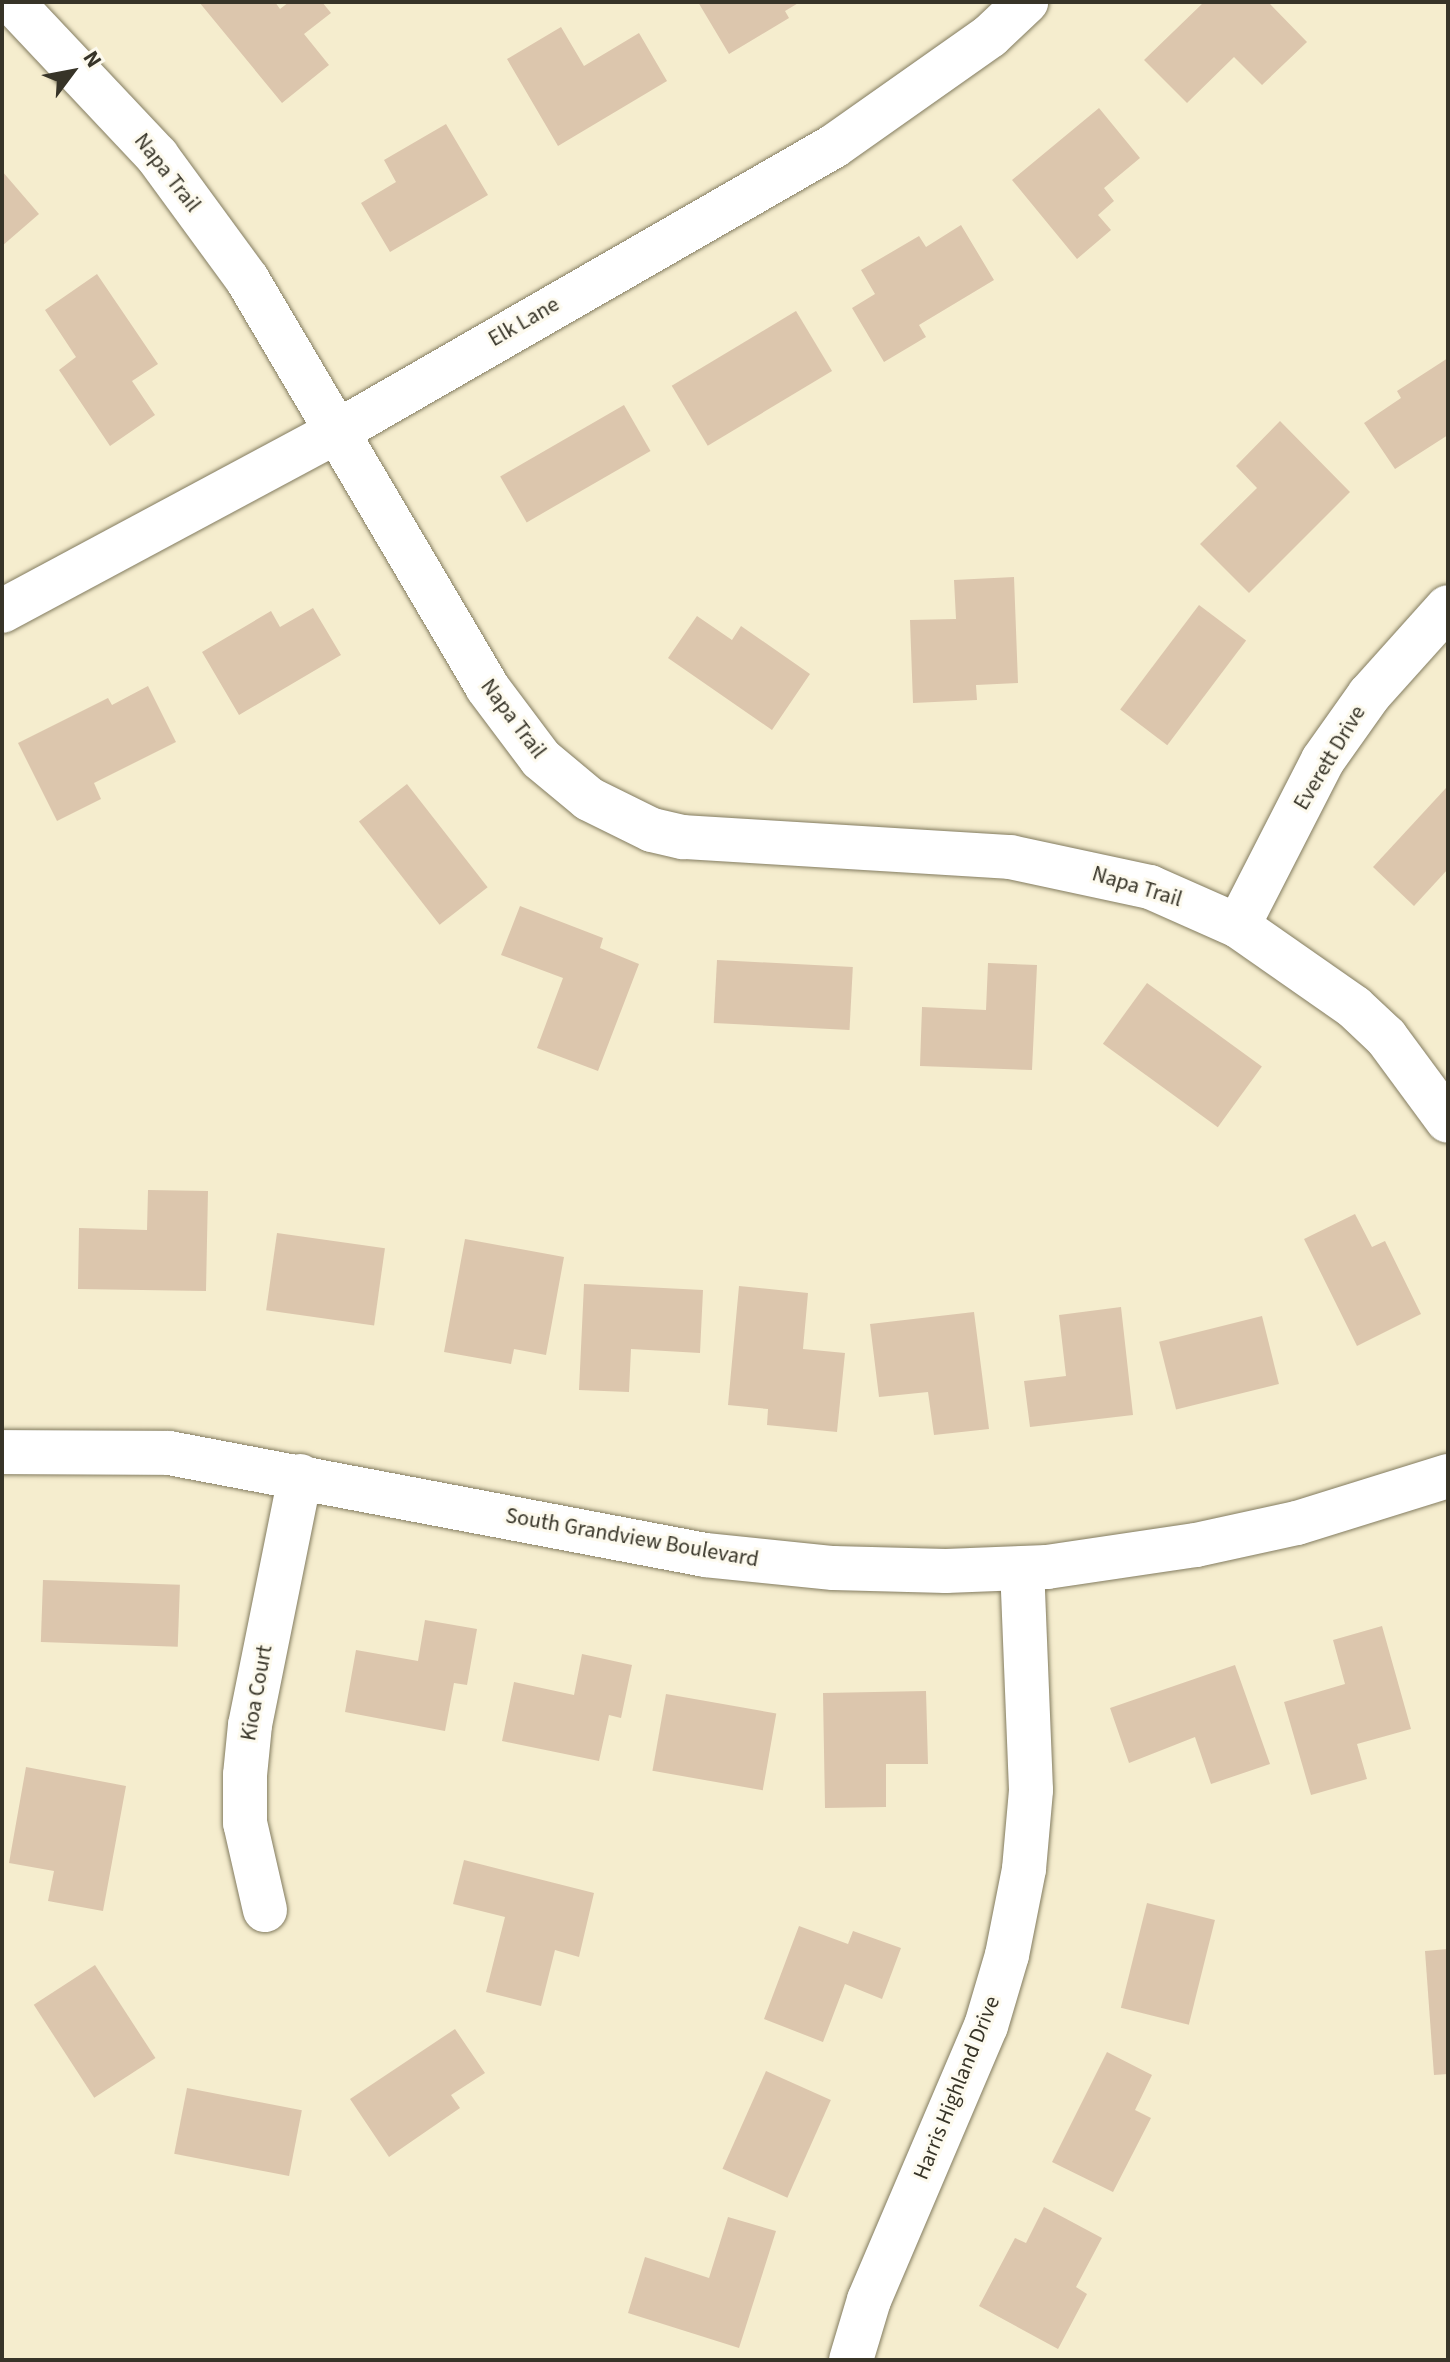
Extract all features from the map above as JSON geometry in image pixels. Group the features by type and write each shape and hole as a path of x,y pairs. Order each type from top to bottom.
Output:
{"street":[{"name":"Napa Trail","path":"12,2 157,156 247,279 340,430 487,687 541,759 589,799 652,830 683,837 1010,857 1099,873 1150,887 1238,926 1285,954 1386,1037 1448,1121"},
{"name":"Elk Lane","path":"2,611 340,430 834,146 990,36 1026,2"},
{"name":"Everett Drive","path":"1238,926 1323,760 1369,695 1448,607"},
{"name":"South Grandview Boulevard","path":"2,1452 169,1453 705,1555 833,1568 1022,1568 1196,1545 1297,1523 1448,1476"},
{"name":"Kioa Court","path":"265,1910 245,1823 245,1775 250,1725 300,1476"},
{"name":"Harris Highland Drive","path":"851,2360 869,2300 986,2026 1007,1955 1024,1869 1031,1790 1022,1568"}],"building":[{"path":"199,2 275,2 280,9 289,2 322,2 331,13 304,34 329,65 282,103"},
{"path":"698,2 800,2 785,11 789,18 729,54"},
{"path":"1204,2 1268,2 1307,42 1262,85 1234,57 1187,103 1144,60"},
{"path":"561,27 584,66 639,33 667,81 558,146 507,59"},
{"path":"1099,108 1140,158 1104,188 1114,201 1098,215 1111,230 1077,259 1012,180"},
{"path":"446,124 488,195 390,252 361,203 396,182 384,160"},
{"path":"2,171 39,214 2,246"},
{"path":"961,225 994,280 919,325 926,337 884,362 852,308 875,294 861,270 919,236 926,247"},
{"path":"97,274 158,364 132,381 155,415 110,446 59,370 76,357 45,310"},
{"path":"796,311 832,371 708,446 672,386"},
{"path":"1448,358 1448,435 1395,469 1364,423 1401,398 1397,391"},
{"path":"624,405 650,451 527,522 500,476"},
{"path":"1280,421 1350,492 1249,593 1200,544 1257,488 1236,466"},
{"path":"1014,577 1018,683 976,685 977,700 913,703 910,620 956,619 954,580"},
{"path":"1199,605 1246,641 1167,745 1120,710"},
{"path":"313,608 341,655 239,715 202,652 271,611 280,627"},
{"path":"697,616 732,640 741,626 810,674 772,730 668,658"},
{"path":"148,686 176,742 94,783 101,799 57,821 18,743 108,698 112,705"},
{"path":"407,784 488,887 440,925 359,822"},
{"path":"1446,788 1448,869 1414,906 1373,867"},
{"path":"520,906 603,938 600,948 639,964 598,1071 537,1048 563,978 501,955"},
{"path":"717,960 853,967 850,1030 714,1023"},
{"path":"988,963 1037,965 1032,1070 920,1066 922,1007 986,1010"},
{"path":"1147,983 1262,1066 1218,1127 1103,1044"},
{"path":"148,1190 208,1191 206,1291 78,1289 79,1228 147,1230"},
{"path":"1355,1214 1372,1247 1385,1241 1421,1314 1357,1346 1304,1239"},
{"path":"277,1233 385,1248 374,1325 266,1310"},
{"path":"465,1239 564,1257 546,1355 514,1349 511,1364 444,1352"},
{"path":"584,1284 703,1290 700,1353 631,1349 629,1392 579,1390"},
{"path":"739,1286 808,1293 803,1349 845,1353 837,1432 767,1425 768,1409 728,1405"},
{"path":"1121,1307 1133,1415 1030,1427 1024,1381 1066,1376 1059,1315"},
{"path":"974,1312 989,1429 934,1435 928,1392 879,1397 870,1324"},
{"path":"1262,1316 1279,1384 1176,1410 1159,1342"},
{"path":"43,1580 180,1585 178,1647 41,1642"},
{"path":"425,1620 477,1629 467,1685 454,1683 445,1731 345,1712 356,1650 418,1661"},
{"path":"1382,1626 1411,1729 1357,1744 1367,1779 1311,1795 1284,1702 1345,1684 1333,1640"},
{"path":"582,1654 632,1665 621,1718 609,1715 599,1761 502,1741 514,1682 574,1695"},
{"path":"1235,1665 1270,1764 1211,1784 1195,1737 1129,1763 1110,1708"},
{"path":"926,1691 928,1764 886,1764 886,1807 825,1808 823,1693"},
{"path":"666,1694 776,1713 763,1790 652,1771"},
{"path":"26,1767 126,1786 103,1911 48,1901 54,1871 9,1863"},
{"path":"464,1860 594,1893 579,1957 555,1950 541,2006 486,1992 505,1917 453,1904"},
{"path":"1147,1903 1215,1920 1189,2025 1121,2008"},
{"path":"799,1926 848,1944 853,1931 901,1948 882,1999 845,1984 823,2042 764,2019"},
{"path":"1448,1949 1448,2074 1434,2075 1425,1951"},
{"path":"95,1965 155,2058 94,2098 34,2005"},
{"path":"455,2029 485,2073 451,2095 460,2108 389,2157 350,2099"},
{"path":"1107,2052 1152,2075 1135,2110 1151,2118 1113,2192 1052,2162"},
{"path":"766,2071 831,2100 787,2198 722,2169"},
{"path":"187,2088 302,2110 289,2176 174,2154"},
{"path":"1044,2207 1102,2238 1076,2287 1087,2294 1058,2349 979,2306 1015,2238 1026,2243"},
{"path":"728,2217 776,2231 739,2348 628,2313 645,2257 709,2278"}]}
